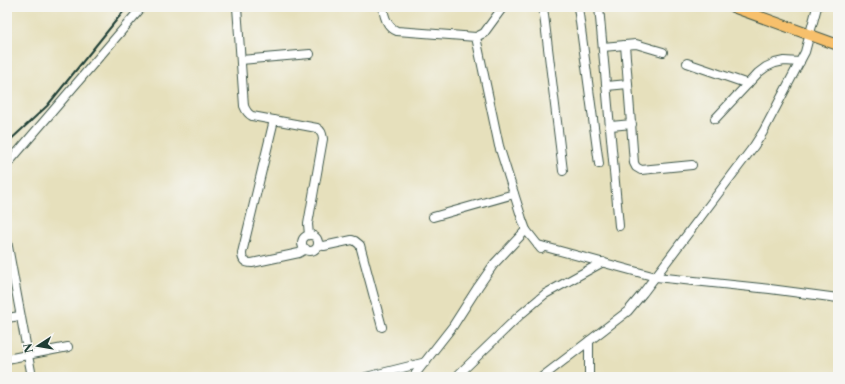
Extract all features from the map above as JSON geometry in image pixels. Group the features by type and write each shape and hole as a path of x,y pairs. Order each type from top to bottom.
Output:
{"main road":[{"path":"733,7 838,45"}],"street":[{"path":"7,164 142,7"},
{"path":"237,7 244,106 248,114 318,128 322,133 323,139 308,224 309,235"},
{"path":"383,7 383,14 389,26 397,31 476,37 484,32 502,7"},
{"path":"387,21 389,14 388,7"},
{"path":"543,7 563,171"},
{"path":"578,7 599,164"},
{"path":"599,7 604,47 619,226"},
{"path":"542,377 628,311 656,277 754,146 764,132 805,52 817,7"},
{"path":"476,37 499,146 526,230 540,248 603,262 656,277 838,298"},
{"path":"604,47 636,44 663,52"},
{"path":"625,45 634,163 636,167 641,170 692,165"},
{"path":"241,60 310,54"},
{"path":"715,119 766,67 784,61 800,62"},
{"path":"687,63 748,84"},
{"path":"607,86 628,84"},
{"path":"274,120 242,252 242,258 244,262 252,263 299,253 306,249 313,250 318,245"},
{"path":"610,126 632,124"},
{"path":"433,217 514,194"},
{"path":"413,377 453,326 478,286 494,264 526,230"},
{"path":"306,249 302,242 304,238 309,235 316,237 318,245"},
{"path":"318,245 324,246 352,240 358,242 382,327"},
{"path":"7,241 32,377"},
{"path":"459,374 520,315 545,294 603,262"},
{"path":"7,318 20,316"},
{"path":"589,377 590,341"},
{"path":"7,359 68,347"},
{"path":"366,377 426,362"}],"railway":[{"path":"7,143 47,106 127,7"}]}
